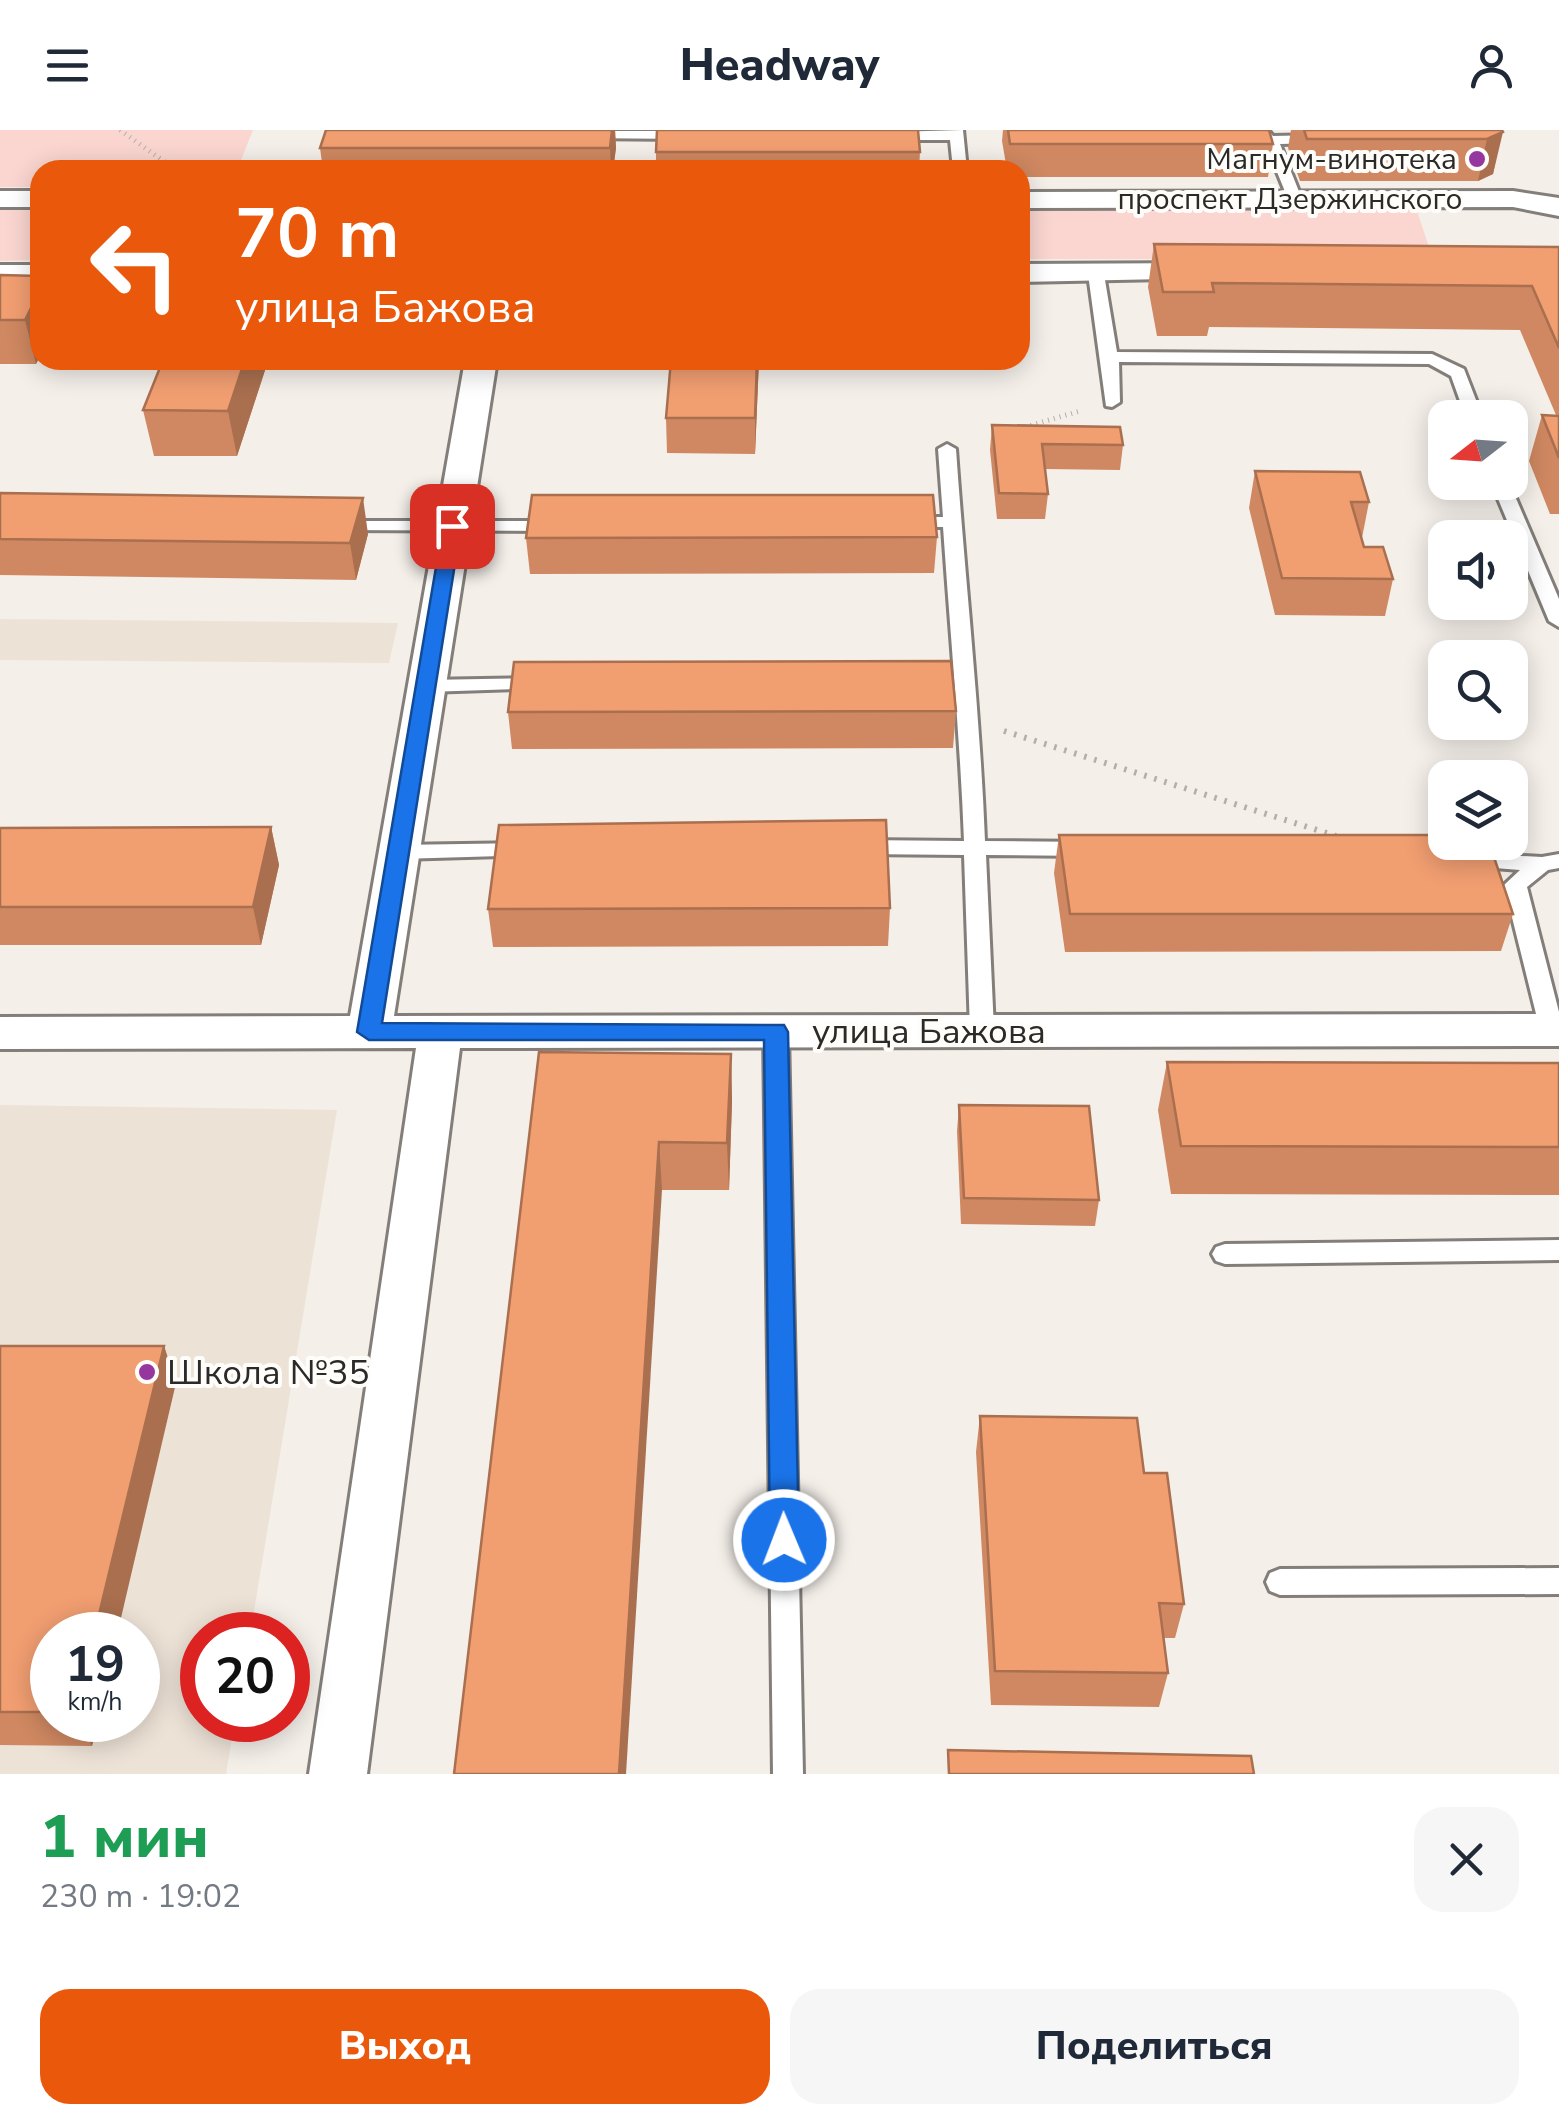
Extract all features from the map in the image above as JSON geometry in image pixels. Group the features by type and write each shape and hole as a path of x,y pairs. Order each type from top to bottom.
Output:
{"street":[{"path":"0,199 30,199"},
{"name":"проспект Дзержинского","path":"1030,200 1513,199 1559,207"},
{"path":"1030,274 1234,272"},
{"path":"0,274 30,274"},
{"path":"369,1032 479,370"},
{"name":"улица Бажова","path":"0,1033 1555,1030"},
{"path":"338,1774 440,1032"}],"lane":[{"path":"880,136 957,133 959,160"},
{"path":"571,135 706,136"},
{"path":"1295,199 1264,135 1341,139"},
{"path":"1096,274 1110,358 1112,402"},
{"path":"1110,358 1432,358 1458,373 1468,400"},
{"path":"947,449 952,522 953,679 970,720 982,1030"},
{"path":"1508,500 1559,620"},
{"path":"892,522 952,522"},
{"path":"314,526 572,526"},
{"path":"1538,572 1559,572"},
{"path":"426,686 559,684"},
{"path":"836,847 1113,850"},
{"path":"399,852 538,850"},
{"path":"1473,860 1550,863"},
{"path":"1550,863 1515,884 1555,1030"},
{"path":"776,1032 788,1774"},
{"path":"1225,1254 1559,1250"},
{"path":"1280,1582 1559,1581"}],"path":[{"path":"120,130 162,160"},
{"path":"947,449 1112,402"},
{"path":"970,720 1346,840"}],"shaded area":[{"path":"0,130 253,130 241,160 30,160 30,187 0,187"},
{"path":"1416,208 1433,259 1030,259 1030,209"},
{"path":"0,210 30,210 30,260 0,261"},
{"path":"0,619 398,623 389,663 0,660"},
{"name":"Школа №35","path":"0,1105 337,1110 254,1612 180,1612 180,1742 231,1742 226,1774 0,1774"}],"building":[{"path":"326,130 612,130 610,148 320,148"},
{"path":"657,130 918,130 920,152 656,152"},
{"path":"1008,130 1269,130 1273,144 1010,144"},
{"path":"1304,130 1503,132 1487,139 1307,139"},
{"path":"1154,244 1559,247 1559,348 1532,286 1212,283 1214,292 1163,292"},
{"path":"0,275 30,276 30,310 25,320 0,320"},
{"path":"159,370 242,370 228,411 143,410"},
{"path":"670,370 757,370 755,418 666,418"},
{"path":"1542,415 1559,416 1559,458"},
{"path":"992,425 1120,427 1123,445 1042,444 1048,494 999,493"},
{"path":"1255,471 1360,472 1369,502 1351,502 1364,547 1383,547 1393,579 1282,578"},
{"path":"0,493 363,498 350,543 0,539"},
{"path":"532,495 933,495 937,537 526,538"},
{"path":"951,661 956,711 508,712 514,662"},
{"path":"886,820 890,908 488,909 499,825"},
{"path":"271,827 253,907 0,907 0,828"},
{"path":"1059,835 1428,835 1428,860 1495,860 1513,914 1070,914"},
{"path":"539,1052 731,1054 727,1143 659,1142 619,1774 454,1774"},
{"path":"1167,1062 1559,1063 1559,1147 1181,1146"},
{"path":"959,1105 1089,1106 1099,1200 964,1198"},
{"path":"0,1346 164,1346 100,1612 30,1612 30,1712 0,1712"},
{"path":"980,1416 1137,1418 1144,1473 1167,1473 1184,1604 1159,1603 1168,1673 995,1671"},
{"path":"948,1750 1251,1756 1254,1774 949,1774"}],"place":[{"name":"Магнум-винотека","path":"1477,159"},
{"name":"Школа №35","path":"147,1372"}],"route":[{"path":"452,526 369,1032 776,1032 784,1540"}]}
